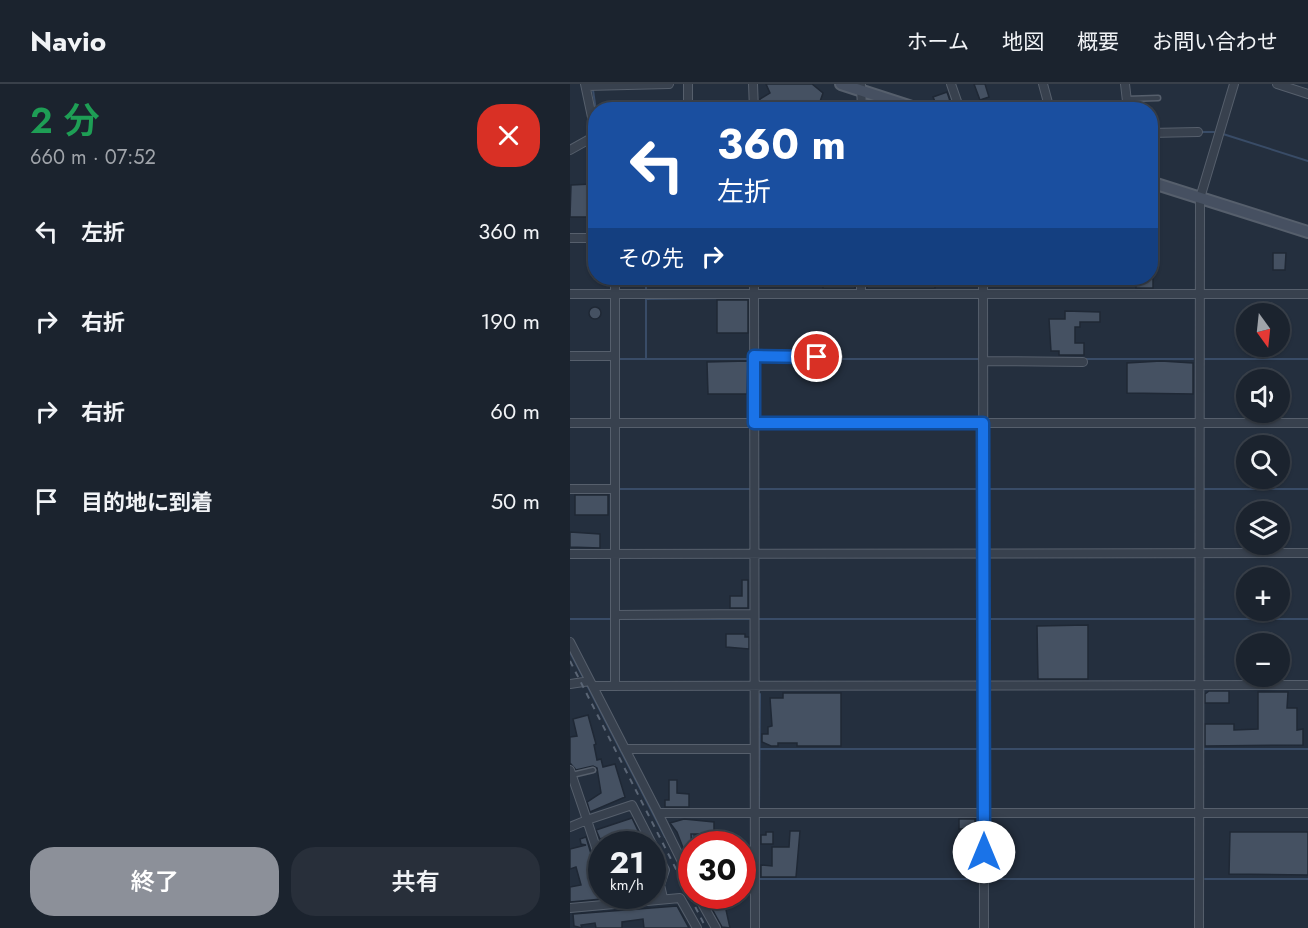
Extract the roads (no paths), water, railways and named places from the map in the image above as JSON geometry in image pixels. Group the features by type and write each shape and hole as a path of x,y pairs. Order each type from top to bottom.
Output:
{"main road":[{"path":"841,84 862,87 900,102"},
{"path":"1158,185 1308,232"}],"street":[{"path":"589,102 586,85 669,84"},
{"path":"688,84 688,102"},
{"path":"753,84 753,102"},
{"path":"951,84 957,102"},
{"path":"1043,84 1048,102"},
{"path":"1125,84 1127,102"},
{"path":"1198,928 1200,198 1234,84"},
{"path":"1277,84 1308,94"},
{"path":"1158,133 1198,132"},
{"path":"570,150 588,140"},
{"path":"570,238 588,238"},
{"path":"615,285 615,686"},
{"path":"754,285 755,928"},
{"path":"861,285 861,293"},
{"path":"983,285 984,928"},
{"path":"570,294 1308,294"},
{"path":"570,356 615,356"},
{"path":"754,356 838,357"},
{"path":"983,361 1083,362"},
{"path":"570,423 1308,423"},
{"path":"570,489 615,489"},
{"path":"570,554 1308,553"},
{"path":"615,615 754,614"},
{"path":"570,642 678,854"},
{"path":"570,693 570,685 592,683 615,686 1308,685"},
{"path":"625,749 754,749"},
{"path":"571,773 573,790 591,831"},
{"path":"570,827 632,805 645,831"},
{"path":"658,813 1308,813"},
{"path":"666,898 680,898 684,901 697,928"},
{"path":"570,908 588,904"},
{"path":"705,909 716,928"}],"lane":[{"path":"1127,99 1158,98"},
{"path":"571,773 593,770"}],"waterway":[{"path":"593,90 595,102"},
{"path":"1200,132 1214,132"},
{"path":"1223,134 1308,161"},
{"path":"646,285 646,291"},
{"path":"646,359 646,299 731,298"},
{"path":"619,359 750,359"},
{"path":"839,359 979,359"},
{"path":"1083,359 1193,359"},
{"path":"1204,359 1308,359"},
{"path":"619,489 750,489"},
{"path":"759,489 979,489"},
{"path":"988,489 1194,489"},
{"path":"1204,489 1308,489"},
{"path":"570,619 610,619"},
{"path":"621,619 749,619"},
{"path":"759,619 979,619"},
{"path":"989,619 1194,619"},
{"path":"1204,619 1308,619"},
{"path":"570,652 584,679"},
{"path":"587,685 662,831"},
{"path":"759,808 760,694"},
{"path":"760,749 980,749"},
{"path":"988,749 1194,749"},
{"path":"1205,749 1308,749"},
{"path":"759,879 980,879"},
{"path":"988,879 1194,879"},
{"path":"1205,879 1308,879"}],"railway":[{"path":"570,661 706,928"}]}
